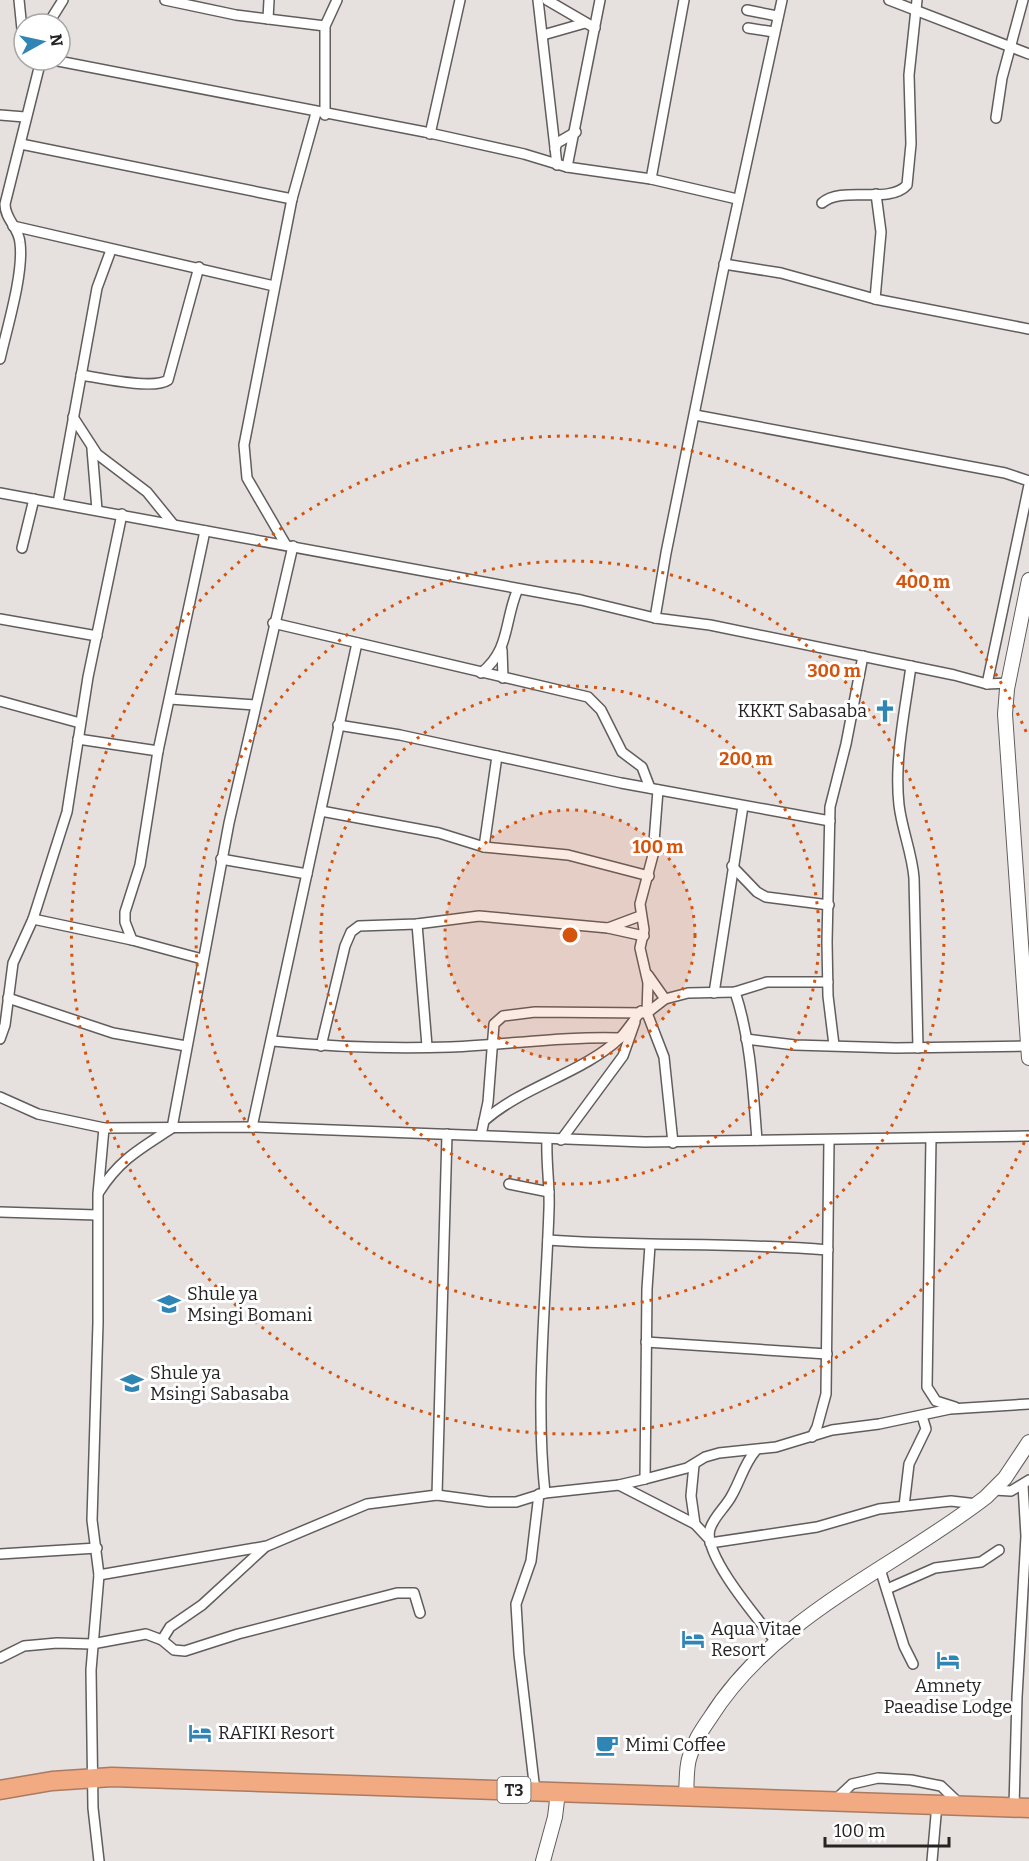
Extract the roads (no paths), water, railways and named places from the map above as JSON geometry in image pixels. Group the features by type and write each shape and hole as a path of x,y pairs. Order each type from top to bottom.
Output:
{"highway":[{"name":"T3","path":"0,1790 93,1777 1022,1808"}],"main road":[{"path":"1029,580 1008,683 1005,714 1029,1052"},
{"path":"686,1795 688,1766 695,1742 735,1682 752,1662 776,1642 977,1504 994,1490 1015,1466 1029,1442"},
{"path":"543,1861 555,1817 558,1792"}],"street":[{"path":"165,0 202,10 325,26"},
{"path":"268,19 269,0"},
{"path":"98,1194 125,1158 172,1128 221,859 289,545 256,496 247,478 243,453 292,199 321,114 325,26 338,0"},
{"path":"430,134 460,0"},
{"path":"538,0 555,149 562,166"},
{"path":"547,0 595,28"},
{"path":"562,166 576,132 600,0"},
{"path":"651,179 685,0"},
{"path":"656,618 666,553 737,199 782,0"},
{"path":"888,0 917,5 1029,54"},
{"path":"996,118 1002,78 1012,47 1017,15 1023,0"},
{"path":"822,203 844,195 876,194 904,188 909,179 911,144 909,75 917,5"},
{"path":"747,10 777,16"},
{"path":"543,35 585,23"},
{"path":"748,28 774,32"},
{"path":"72,64 430,134 524,154 562,166 651,179 737,199"},
{"path":"0,359 19,269 20,241 14,226 7,219 4,204 38,72"},
{"path":"0,115 25,117"},
{"path":"555,149 557,143 576,132"},
{"path":"21,144 292,199"},
{"path":"875,299 881,232 876,194"},
{"path":"14,226 274,286"},
{"path":"58,503 97,288 111,250"},
{"path":"724,264 781,273 875,299 1029,329"},
{"path":"81,375 151,384 164,383 168,380 199,267"},
{"path":"695,415 1005,473 1029,483 987,684"},
{"path":"73,417 92,449 147,492 173,524"},
{"path":"92,449 97,510"},
{"path":"0,493 289,545 517,591 581,600 656,618 710,625 987,684 1008,683"},
{"path":"22,548 34,499"},
{"path":"0,1039 5,1025 13,963 33,919 67,812 96,636 122,514"},
{"path":"132,940 125,922 125,912 140,866 158,751 205,531"},
{"path":"503,678 502,650 508,615 517,591"},
{"path":"0,619 96,636"},
{"path":"273,623 594,701 622,752 642,767 654,789 649,876 640,904 644,936 640,948 646,974 642,1014 623,1056 561,1140"},
{"path":"252,1127 273,1041 357,643"},
{"path":"481,673 494,663 502,650"},
{"path":"834,1045 828,982 830,807 863,656"},
{"path":"911,666 898,784 899,807 912,854 914,878 918,1048"},
{"path":"170,699 255,705"},
{"path":"0,703 80,723"},
{"path":"338,725 654,789 830,821"},
{"path":"78,739 158,751"},
{"path":"484,847 497,756"},
{"path":"714,993 743,806"},
{"path":"321,811 439,833 484,847 568,855 649,876"},
{"path":"221,859 307,874"},
{"path":"732,867 757,892 766,897 829,905"},
{"path":"321,1046 337,977 351,932 359,926 417,924 491,916 608,928 644,936"},
{"path":"608,928 640,916"},
{"path":"33,919 132,940 202,959"},
{"path":"417,924 427,1046"},
{"path":"646,974 665,999"},
{"path":"484,1121 506,1102 540,1087 620,1038 642,1014 665,999 696,992 735,992 761,982 828,982"},
{"path":"735,992 746,1039 754,1095 757,1140"},
{"path":"8,998 113,1033 186,1046"},
{"path":"481,1135 494,1024 503,1016 535,1012 642,1014"},
{"path":"642,1014 664,1057 673,1143"},
{"path":"273,1041 321,1046 427,1046 491,1044 543,1039 620,1038"},
{"path":"746,1039 765,1043 1029,1052"},
{"path":"0,1097 38,1114 104,1128 252,1127 673,1143 1029,1136"},
{"path":"99,1861 93,1777 92,1644 99,1575 92,1520 98,1334 98,1194 104,1128"},
{"path":"437,1495 447,1134"},
{"path":"931,1138 927,1387 936,1401 969,1409"},
{"path":"535,1791 519,1654 516,1604 531,1561 542,1493 542,1338 548,1240 548,1140"},
{"path":"812,1437 818,1427 826,1394 829,1140"},
{"path":"509,1184 549,1192"},
{"path":"0,1212 98,1215"},
{"path":"548,1240 650,1245 779,1246 828,1250"},
{"path":"645,1479 646,1342 650,1245"},
{"path":"646,1342 827,1354"},
{"path":"99,1575 267,1546 367,1504 437,1495 505,1503 542,1493 619,1485 694,1465 705,1457 719,1453 756,1450 832,1430 922,1416 950,1409 1029,1404"},
{"path":"904,1506 909,1464 926,1429 922,1416"},
{"path":"709,1540 710,1527 732,1495 744,1465 756,1450"},
{"path":"694,1465 691,1496 695,1524"},
{"path":"994,1490 1006,1492 1026,1483 1022,1808"},
{"path":"619,1485 695,1524 709,1540 728,1577 776,1642"},
{"path":"709,1540 817,1527 862,1512 904,1506 951,1501 977,1504"},
{"path":"162,1640 170,1627 202,1605 267,1546"},
{"path":"0,1554 97,1548"},
{"path":"887,1589 935,1569 981,1562 999,1550"},
{"path":"880,1569 904,1646 913,1664"},
{"path":"0,1658 24,1647 40,1644 92,1644 146,1634 162,1640 174,1650 195,1649 238,1634 397,1593 414,1593 420,1613"},
{"path":"834,1801 852,1784 889,1779 911,1780 941,1786 962,1805"},
{"path":"932,1861 937,1804"}],"place":[{"name":"KKKT Sabasaba","path":"885,711"},
{"name":"Shule ya Msingi Bomani","path":"169,1304"},
{"name":"Shule ya Msingi Sabasaba","path":"132,1383"},
{"name":"Aqua Vitae Resort","path":"693,1639"},
{"name":"Amnety Paeadise Lodge","path":"948,1660"},
{"name":"RAFIKI Resort","path":"200,1733"},
{"name":"Mimi Coffee","path":"607,1745"}]}
